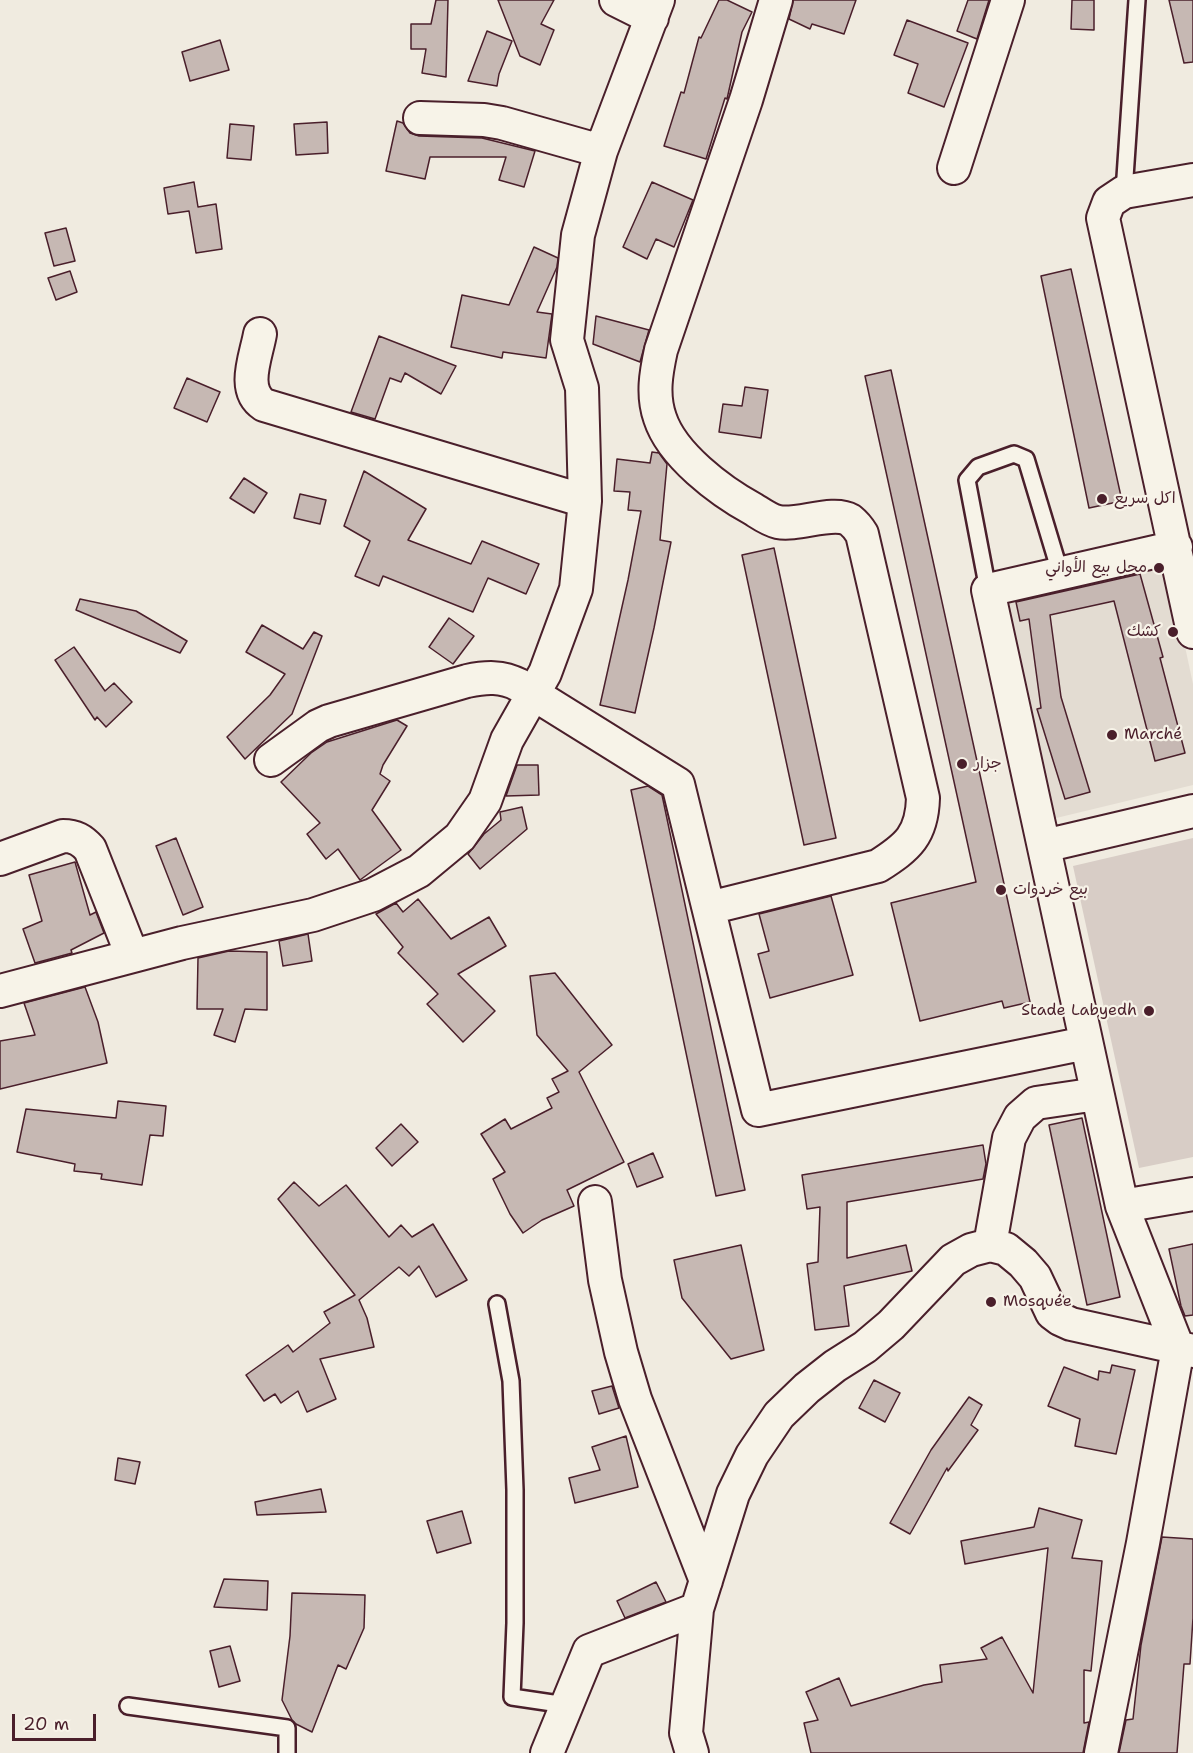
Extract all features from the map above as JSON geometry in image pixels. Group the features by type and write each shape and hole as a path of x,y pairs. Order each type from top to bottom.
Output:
{"street":[{"path":"0,991 132,955 313,915 373,895 419,871 460,837 485,801 507,740 545,673 576,589 585,501 582,388 567,340 578,235 601,151 655,9 616,0"},
{"path":"709,908 878,866 897,854 914,836 922,816 923,798 862,534 848,519 838,517 777,522 730,496 679,449 665,432 656,402 655,378 661,351 746,100 776,0"},
{"path":"954,168 1008,0"},
{"path":"420,118 484,120 502,123 601,151"},
{"path":"1193,180 1124,192 1109,202 1103,218 1193,630"},
{"path":"260,334 251,386 257,400 264,405 585,501"},
{"path":"1101,1753 1185,1349 1122,1206 988,590 1176,547"},
{"path":"271,760 318,726 329,721 474,680 495,678 509,680 678,784 758,1110 1086,1043"},
{"path":"1044,846 1193,811"},
{"path":"0,859 63,836 73,836 82,841 90,849 132,955"},
{"path":"990,1245 1009,1138 1020,1117 1036,1103 1097,1094"},
{"path":"1122,1206 1193,1194"},
{"path":"595,1202 605,1280 621,1352 701,1595"},
{"path":"692,1753 686,1733 701,1595 733,1494 752,1455 779,1415 807,1388 835,1366 865,1347 891,1325 952,1260 971,1250 990,1245 1006,1250 1023,1263 1035,1277 1052,1313 1060,1319 1071,1324 1185,1349"},
{"path":"547,1753 589,1651 701,1595"}],"lane":[{"path":"1124,192 1137,0"},
{"path":"988,590 967,480 978,466 1014,454 1026,459 1060,572"},
{"path":"497,1304 511,1381 515,1490 515,1623 512,1697 566,1705"},
{"path":"128,1706 287,1728 287,1753"}],"shaded area":[{"name":"Marché","path":"1167,562 1193,684 1193,785 1048,820 1004,599"},
{"name":"Stade Labyedh","path":"1193,838 1193,1157 1139,1168 1073,866"}],"building":[{"path":"436,0 448,0 446,77 422,73 426,49 411,49 411,24 431,24"},
{"path":"498,0 554,0 541,24 554,30 540,65 520,56"},
{"path":"719,0 727,0 752,12 742,32 727,99 725,98 706,159 664,146 681,92 684,93 699,37 701,38"},
{"path":"793,0 856,0 844,34 812,24 810,29 789,19"},
{"path":"968,0 989,0 977,39 957,31"},
{"path":"1072,0 1094,0 1094,30 1071,29"},
{"path":"1169,0 1193,0 1193,62 1184,63"},
{"path":"907,20 968,43 944,107 908,93 918,64 894,55"},
{"path":"487,31 512,41 499,74 497,86 468,81"},
{"path":"220,40 229,70 190,81 182,52"},
{"path":"397,121 403,123 410,133 419,136 482,138 535,151 524,187 499,180 506,157 430,157 425,179 386,171"},
{"path":"327,122 328,153 296,155 294,124"},
{"path":"230,124 254,126 251,160 227,158"},
{"path":"194,182 198,207 216,204 222,249 196,253 189,211 168,214 164,188"},
{"path":"652,182 693,200 674,247 656,239 647,259 623,247"},
{"path":"66,228 75,261 54,266 45,233"},
{"path":"534,247 558,258 557,267 537,312 552,314 546,358 503,352 502,358 451,347 462,295 509,305"},
{"path":"1071,269 1122,501 1089,508 1041,276"},
{"path":"70,271 77,292 56,300 48,278"},
{"path":"596,316 649,330 640,362 593,344"},
{"path":"379,336 456,366 441,394 405,373 401,382 390,378 375,419 351,412"},
{"path":"891,370 1030,1002 1004,1008 1002,1001 920,1021 891,903 976,882 865,376"},
{"path":"187,378 220,392 207,422 174,408"},
{"path":"745,387 768,390 761,438 719,432 723,404 742,406"},
{"path":"652,452 659,453 667,464 660,540 671,542 635,713 600,705 641,511 628,510 630,492 614,491 617,459 650,463"},
{"path":"364,471 426,509 408,540 471,564 482,541 539,564 526,594 488,578 473,612 383,576 379,586 355,576 370,541 344,526"},
{"path":"244,478 267,493 254,513 230,498"},
{"path":"300,494 326,500 320,524 294,518"},
{"path":"774,548 836,838 804,845 742,555"},
{"path":"1140,574 1163,657 1160,658 1185,753 1155,761 1114,601 1050,615 1061,697 1090,792 1065,799 1037,709 1041,708 1029,619 1020,621 1016,602"},
{"path":"80,599 136,611 187,641 180,653 76,610"},
{"path":"449,618 474,636 453,664 429,647"},
{"path":"262,625 303,649 314,632 322,636 292,714 245,759 227,737 270,695 285,674 246,652"},
{"path":"74,647 105,691 114,683 132,702 106,727 97,717 95,720 55,660"},
{"path":"397,720 407,726 383,765 380,774 390,781 372,810 401,850 360,880 338,849 326,859 307,834 320,823 281,782 311,753 327,742"},
{"path":"517,765 538,765 539,795 506,796"},
{"path":"648,786 662,795 745,1190 716,1196 631,790"},
{"path":"522,807 527,829 480,869 468,854 484,834 501,820 500,812"},
{"path":"176,838 203,907 183,915 156,846"},
{"path":"75,862 90,915 96,912 104,933 71,950 72,953 35,963 23,929 42,921 29,875"},
{"path":"831,896 853,975 770,998 758,954 769,951 759,914"},
{"path":"418,899 451,939 489,917 506,946 458,974 495,1011 463,1042 427,1004 438,994 398,953 403,947 376,914 396,903 403,912"},
{"path":"308,934 312,961 283,966 279,941"},
{"path":"229,951 267,952 267,1010 245,1009 235,1042 214,1035 223,1009 197,1009 198,958"},
{"path":"555,973 612,1045 579,1072 624,1162 567,1190 574,1206 542,1220 523,1233 510,1214 493,1179 505,1172 481,1134 505,1119 511,1129 552,1108 547,1098 559,1092 552,1079 568,1071 537,1035 530,976"},
{"path":"85,987 98,1022 107,1063 0,1089 0,1041 35,1035 24,1003"},
{"path":"118,1101 166,1106 163,1136 150,1135 142,1185 101,1179 102,1174 74,1171 75,1164 17,1152 26,1109 116,1118"},
{"path":"1082,1118 1120,1297 1087,1305 1049,1125"},
{"path":"401,1124 418,1142 392,1166 376,1148"},
{"path":"983,1145 986,1164 983,1179 847,1202 847,1258 906,1245 912,1271 844,1286 849,1326 815,1330 807,1264 818,1262 820,1207 807,1209 802,1175"},
{"path":"653,1153 663,1177 637,1187 628,1164"},
{"path":"294,1182 319,1206 346,1185 389,1237 401,1225 412,1237 433,1224 467,1280 436,1297 419,1266 409,1276 399,1267 359,1300 367,1318 374,1347 320,1359 336,1399 307,1412 298,1391 281,1403 275,1394 264,1401 246,1375 288,1345 293,1352 330,1323 324,1312 355,1295 278,1199"},
{"path":"1193,1244 1193,1315 1185,1316 1169,1249"},
{"path":"741,1245 764,1350 731,1359 682,1298 674,1260"},
{"path":"1112,1365 1135,1370 1116,1454 1075,1446 1080,1419 1048,1406 1064,1367 1098,1380 1099,1371 1110,1373"},
{"path":"874,1380 900,1393 885,1422 859,1408"},
{"path":"612,1386 619,1408 599,1414 592,1391"},
{"path":"969,1397 982,1405 971,1425 978,1430 948,1471 947,1468 910,1534 890,1523 931,1450"},
{"path":"626,1436 638,1487 575,1503 569,1478 600,1470 592,1447"},
{"path":"118,1458 140,1462 135,1484 115,1480"},
{"path":"321,1489 326,1512 257,1515 255,1502"},
{"path":"1039,1508 1082,1520 1072,1558 1102,1561 1091,1671 1084,1670 1084,1723 1089,1722 1083,1753 811,1753 804,1723 818,1720 806,1692 839,1678 851,1706 942,1682 940,1665 987,1659 981,1648 1002,1637 1033,1693 1048,1548 965,1564 961,1541 1034,1527"},
{"path":"462,1511 471,1543 437,1553 427,1521"},
{"path":"1162,1537 1193,1539 1193,1618 1190,1664 1184,1664 1177,1753 1119,1753 1126,1720 1133,1719 1141,1645"},
{"path":"224,1579 268,1581 267,1610 214,1607"},
{"path":"656,1582 666,1602 625,1618 617,1601"},
{"path":"292,1593 365,1595 364,1628 346,1669 338,1665 312,1732 292,1720 282,1700 290,1636"},
{"path":"230,1646 240,1681 219,1687 210,1651"}],"place":[{"name":"اكل سريع","path":"1102,499"},
{"name":"محل بيع الأواني","path":"1159,568"},
{"name":"كشك","path":"1173,632"},
{"name":"Marché","path":"1112,735"},
{"name":"جزار","path":"962,764"},
{"name":"بيع خردوات","path":"1001,890"},
{"name":"Stade Labyedh","path":"1149,1011"},
{"name":"Mosquée","path":"991,1302"}]}
